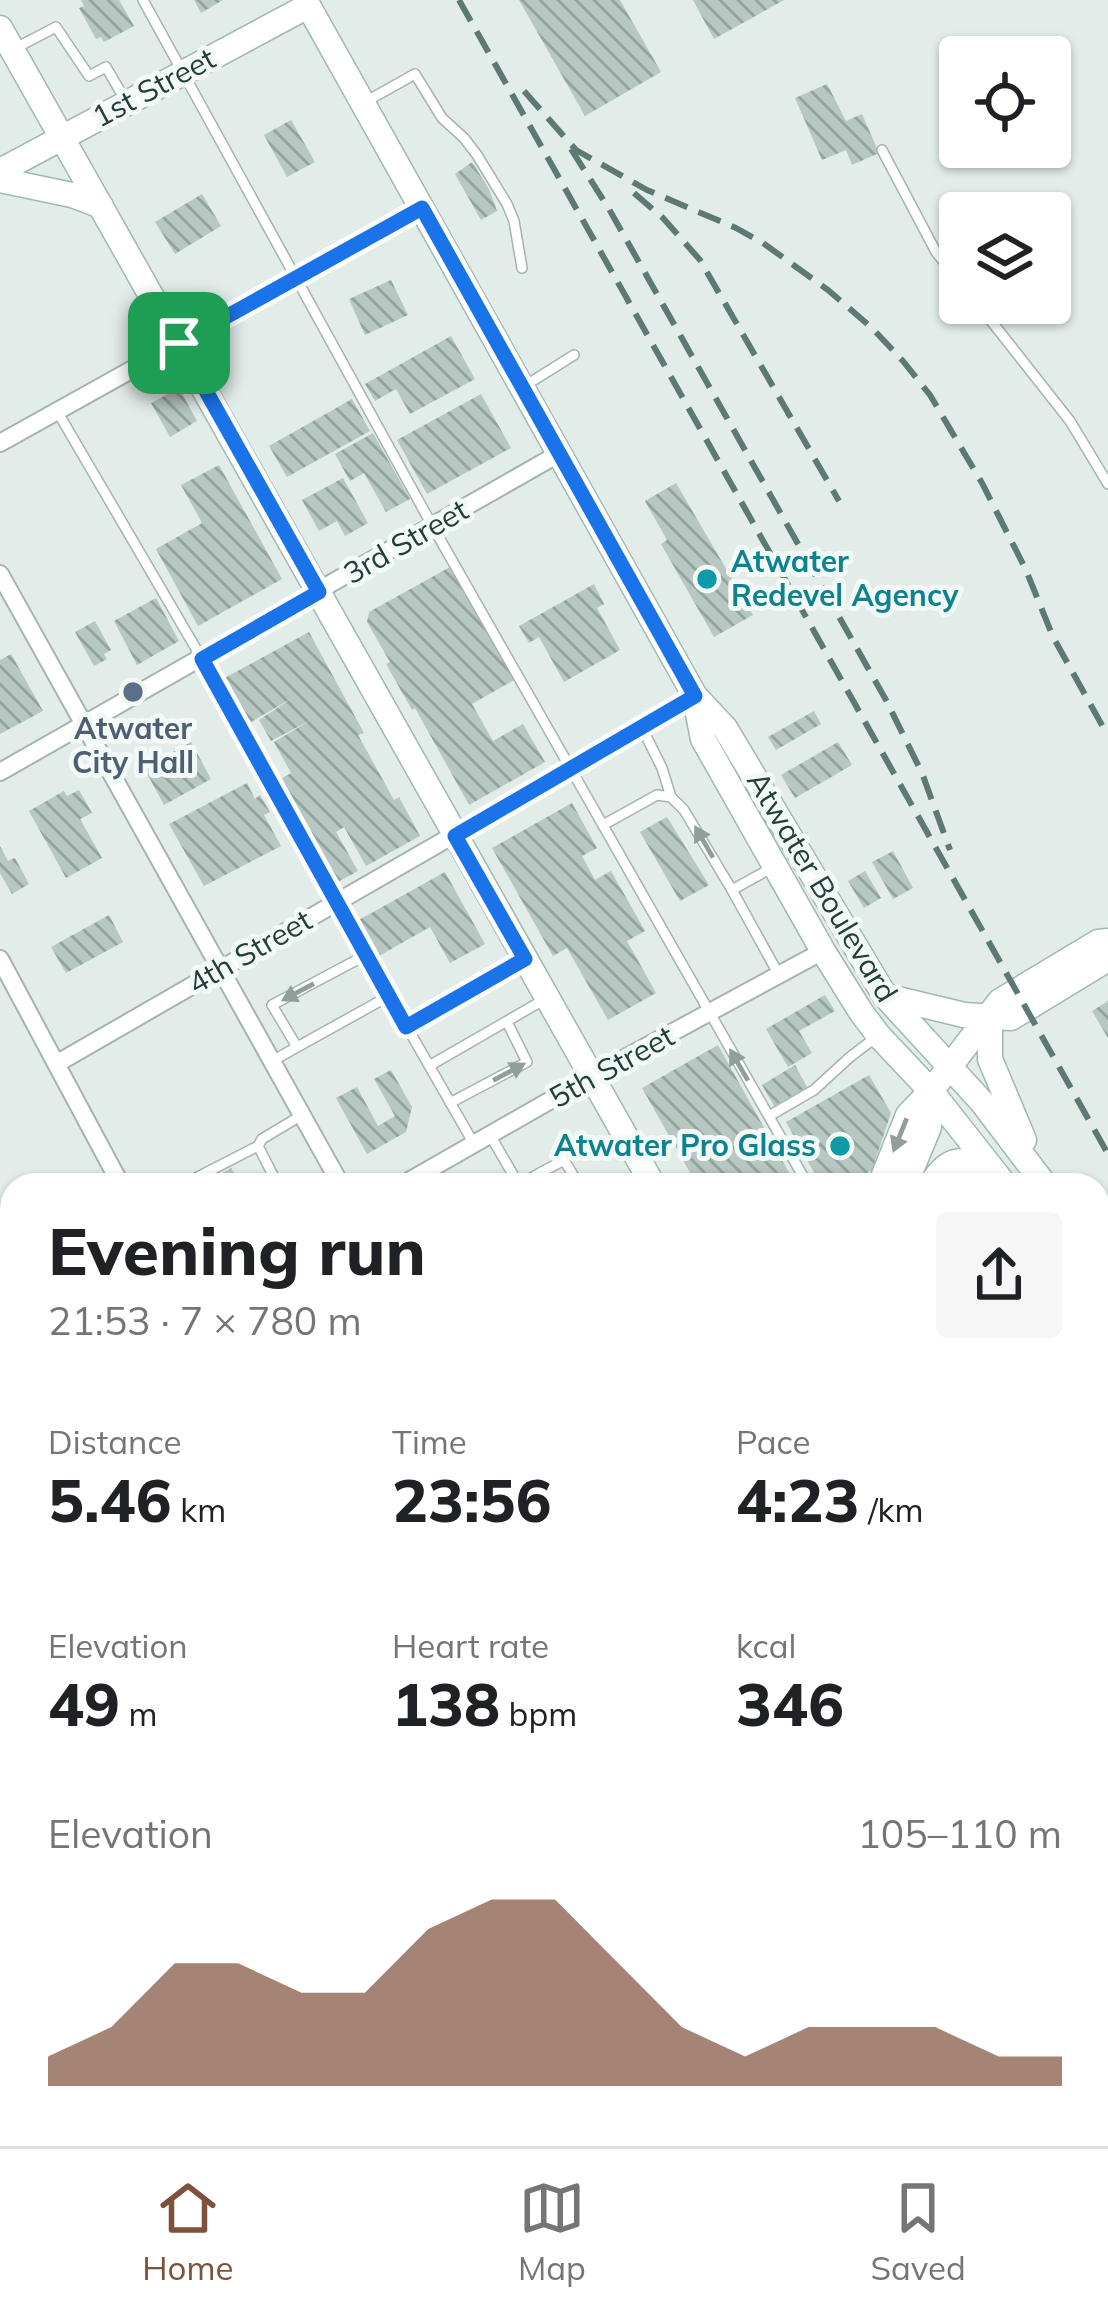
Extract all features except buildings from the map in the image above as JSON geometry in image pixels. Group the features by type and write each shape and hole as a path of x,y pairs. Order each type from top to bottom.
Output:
{"main road":[{"name":"1st Street","path":"0,176 306,3"},
{"name":"Atwater Boulevard","path":"306,3 695,696 725,728 885,996 950,1064 1037,1173"},
{"path":"6,39 646,1173"},
{"path":"0,176 101,206"},
{"name":"Atwater Boulevard","path":"695,696 703,739 823,951 879,1036 932,1091 996,1173"},
{"path":"885,1173 908,1115 932,1091 1000,1001 1108,941"},
{"path":"885,996 941,1010 1011,1018 1108,959"},
{"path":"990,1018 990,1059 1039,1173"},
{"path":"910,1173 929,1127 932,1091"},
{"path":"938,1173 960,1160 991,1173"}],"street":[{"path":"0,442 422,208"},
{"name":"3rd Street","path":"0,772 560,453"},
{"path":"0,574 334,1173"},
{"name":"4th Street","path":"56,1064 695,696"},
{"name":"5th Street","path":"423,1173 823,951"},
{"path":"0,959 115,1173"}],"lane":[{"path":"143,0 433,527 801,1173"},
{"path":"6,39 56,27 88,76 106,67 127,103"},
{"path":"363,103 415,74 442,118 478,155 507,204 522,268"},
{"path":"882,150 939,257"},
{"path":"994,324 1070,421 1108,484"},
{"path":"523,387 574,355"},
{"path":"57,411 202,659 450,1103 509,1173"},
{"path":"642,728 671,797 684,810 779,975"},
{"path":"603,825 657,794 671,797"},
{"path":"732,890 776,866"},
{"path":"297,1048 272,1005 366,955"},
{"path":"406,1027 525,959"},
{"path":"272,1061 389,996"},
{"path":"429,1066 548,998"},
{"path":"450,1103 527,1062 507,1022"},
{"path":"769,1116 814,1090 879,1036"},
{"path":"205,1173 258,1146 302,1115"},
{"path":"258,1146 272,1173"},
{"path":"541,1173 564,1160 571,1173"}],"railway":[{"path":"459,0 1108,1154"},
{"path":"524,91 576,150 647,190 763,243 828,290 903,361 930,395 982,483 1053,637 1108,736"},
{"path":"571,149 886,700 922,773 950,850"},
{"path":"634,193 700,260 839,501"}],"place":[{"name":"Atwater Redevel Agency","path":"707,579"},
{"name":"Atwater City Hall","path":"133,692"},
{"name":"Atwater Pro Glass","path":"840,1146"}],"route":[{"path":"422,208 695,696 455,836 525,959 406,1027 202,659 319,592 179,343 422,208"}]}
